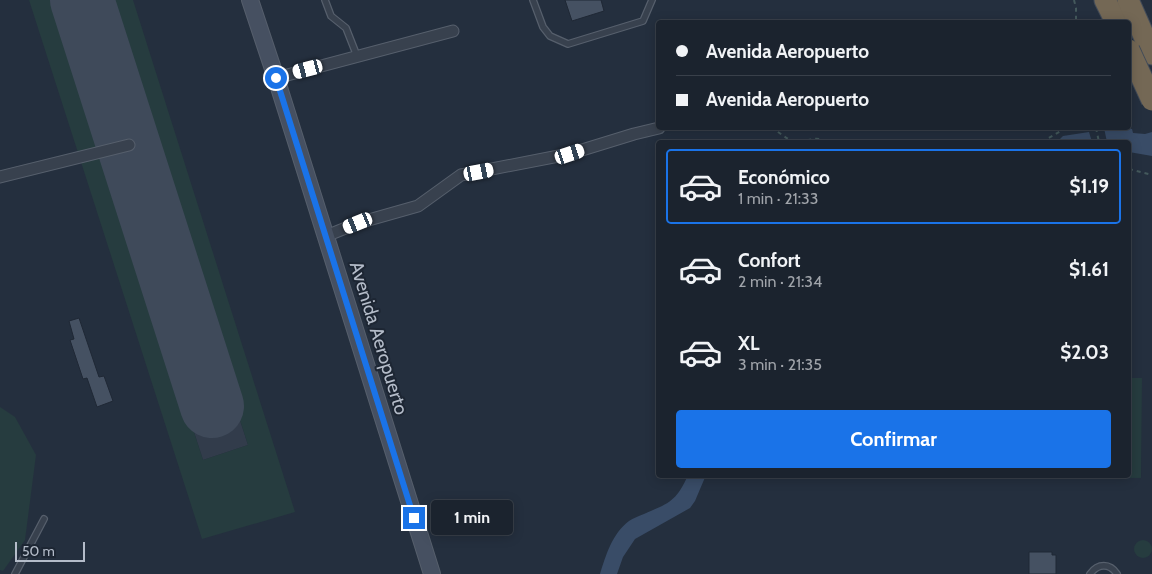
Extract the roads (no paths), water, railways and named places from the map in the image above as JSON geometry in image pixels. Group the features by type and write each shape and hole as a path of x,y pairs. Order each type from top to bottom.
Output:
{"highway":[{"path":"1105,0 1115,20"},
{"path":"1128,0 1152,54"},
{"path":"1131,54 1152,100"}],"street":[{"name":"Avenida Aeropuerto","path":"250,0 432,574"},
{"path":"276,78 452,31"},
{"path":"326,236 358,223 418,206 461,175 570,154 656,129"},
{"path":"0,177 129,145"}],"lane":[{"path":"324,0 331,16 346,28 357,56"},
{"path":"533,0 542,27 550,36 568,44 644,21 652,0"},
{"path":"16,574 44,519"},
{"path":"1090,574 1097,567 1102,566 1112,568 1117,574"}],"water":[{"path":"1131,129 1133,133 1145,134 1152,132 1152,156 1131,152 1131,140 1107,140 1104,130"},
{"path":"1089,132 1091,140 1059,140 1063,136"},
{"path":"687,478 705,478 690,508 635,539 623,557 617,574 600,574 610,545 623,526 632,519 671,500"}]}
